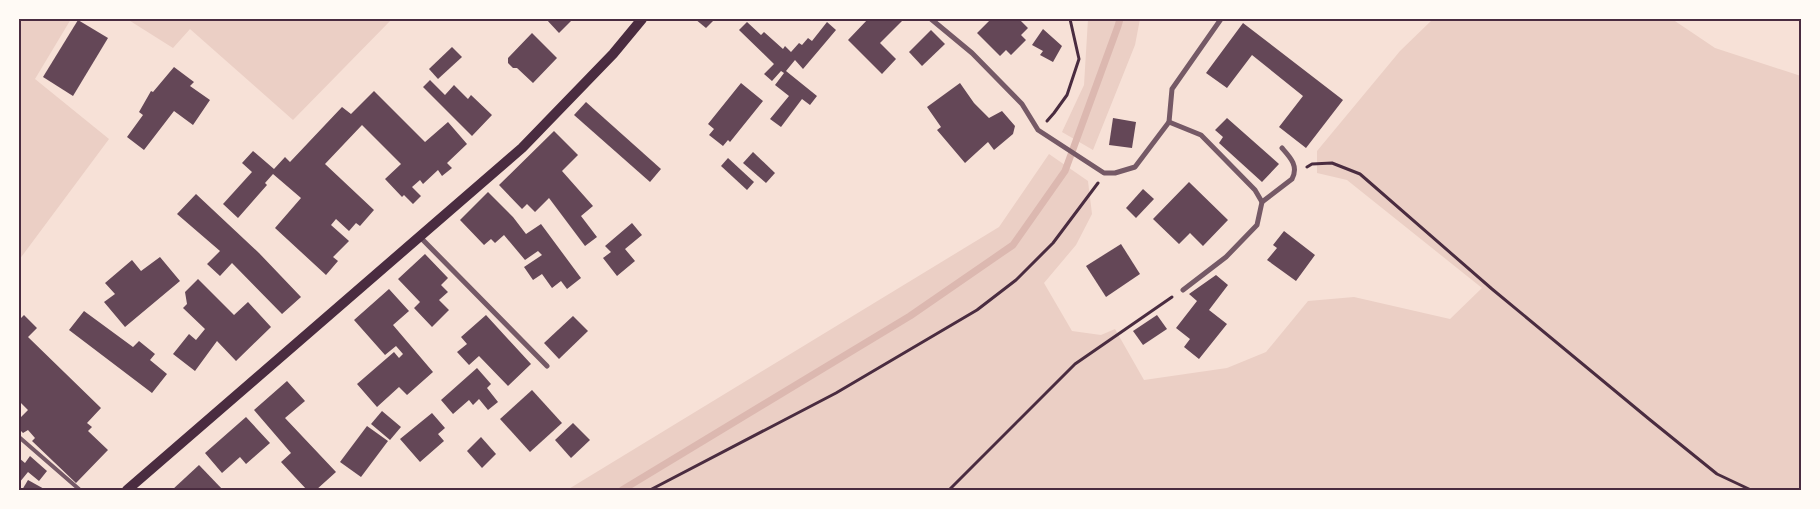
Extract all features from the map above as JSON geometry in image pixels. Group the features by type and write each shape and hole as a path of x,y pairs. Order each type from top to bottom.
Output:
{"main road":[{"path":"126,490 522,148 613,54 642,19"}],"street":[{"path":"931,19 972,53 1022,104 1038,130 1104,173 1115,173 1135,167 1169,122 1172,89 1221,19"},
{"path":"1169,122 1201,135 1255,190 1262,202"},
{"path":"1182,290 1226,257 1257,225 1262,202 1292,178 1295,173 1294,165 1289,155 1282,148"},
{"path":"420,236 547,366"}],"lane":[{"path":"19,437 80,490"}],"path":[{"path":"1038,130 1067,95 1079,59 1070,19"},
{"path":"1295,173 1312,164 1332,163 1360,174 1492,289 1649,419 1718,474 1751,490"},
{"path":"650,490 836,393 977,310 1016,280 1053,243 1093,191 1104,173"},
{"path":"949,490 1076,364 1182,290"}],"shaded area":[{"path":"19,19 71,19 35,79 109,139 19,260"},
{"path":"127,19 392,19 293,120 190,29 173,48"},
{"path":"1088,19 1140,19 1135,45 1093,150 1062,132 1084,85"},
{"path":"1433,19 1672,19 1715,48 1801,76 1801,490 567,490 999,227 1049,154 1088,181 1092,214 1076,245 1044,283 1072,331 1101,335 1115,329 1144,380 1227,368 1266,352 1308,301 1354,297 1450,319 1482,288 1347,180 1317,173 1317,151 1400,51"}],"building":[{"path":"546,19 570,19 572,20 559,33"},
{"path":"695,19 715,19 706,28"},
{"path":"868,19 904,19 880,43 896,59 882,74 848,40"},
{"path":"991,19 1019,19 1028,28 1021,35 1026,40 1011,55 1006,50 1000,56 977,33"},
{"path":"78,20 108,38 73,96 43,77"},
{"path":"747,22 761,35 764,32 783,49 785,46 791,52 799,43 802,45 808,38 812,41 827,22 836,30 803,69 795,60 786,71 817,96 810,105 802,99 781,127 770,119 789,96 775,85 784,73 781,71 772,81 764,74 774,64 739,30"},
{"path":"1243,23 1343,100 1306,148 1279,127 1303,96 1252,55 1227,88 1206,73"},
{"path":"1043,29 1062,46 1053,62 1040,55 1043,51 1032,45"},
{"path":"931,30 945,44 922,66 909,52"},
{"path":"532,33 557,58 533,83 517,68 513,68 508,63 508,58"},
{"path":"452,47 462,57 438,79 429,69"},
{"path":"174,67 194,82 190,86 210,100 193,125 174,111 144,150 127,137 143,115 139,112 151,91 153,92"},
{"path":"430,80 445,95 454,85 468,99 471,95 492,115 472,136 423,87"},
{"path":"741,83 763,101 730,142 728,140 723,146 709,135 714,129 708,124"},
{"path":"960,83 974,103 989,118 1002,111 1015,126 1013,134 994,150 988,142 965,163 937,130 941,127 927,107"},
{"path":"374,91 425,142 448,122 467,144 447,163 452,168 442,176 438,170 423,184 420,180 412,187 421,196 413,204 404,195 402,197 385,179 401,164 362,125 325,164 374,210 360,226 356,223 349,231 336,219 331,225 349,241 333,257 338,261 326,275 275,228 301,198 273,174 265,183 267,185 238,218 223,204 252,172 242,163 253,151 274,169 285,157 290,162 342,107 351,114"},
{"path":"586,102 661,169 650,182 574,115"},
{"path":"1113,118 1136,122 1132,148 1109,145"},
{"path":"1227,118 1279,164 1262,182 1219,143 1223,137 1215,130"},
{"path":"554,131 578,155 562,171 593,206 581,216 597,237 585,246 549,198 535,212 527,204 522,209 499,185"},
{"path":"753,152 775,173 766,183 743,163"},
{"path":"728,158 754,182 747,190 721,166"},
{"path":"1189,182 1228,220 1203,246 1190,233 1179,244 1153,219"},
{"path":"1143,189 1154,199 1136,218 1126,208"},
{"path":"488,192 513,217 526,234 541,224 581,278 567,289 561,281 552,288 542,274 533,280 524,267 542,255 538,251 525,260 504,235 495,243 491,239 484,245 460,220"},
{"path":"196,194 259,253 301,297 282,314 232,263 220,276 207,264 220,251 177,214"},
{"path":"632,223 642,235 625,249 635,261 617,276 603,258 611,252 605,246"},
{"path":"1284,231 1315,255 1296,281 1267,260 1277,248 1273,245"},
{"path":"1121,244 1140,274 1106,297 1086,266"},
{"path":"425,254 448,278 441,285 448,292 439,300 449,310 432,327 414,308 420,302 398,279"},
{"path":"160,257 180,281 125,327 104,302 115,294 105,283 132,260 141,271"},
{"path":"1216,275 1228,285 1209,310 1227,324 1199,359 1184,347 1190,339 1176,328 1197,301 1189,294"},
{"path":"198,279 234,315 248,302 271,327 236,361 217,341 195,371 173,354 189,334 196,340 205,329 183,308 187,304 185,292"},
{"path":"389,289 409,311 393,325 433,372 407,395 399,387 377,407 357,384 394,352 399,358 403,354 396,346 385,355 354,320"},
{"path":"84,311 133,347 139,341 155,354 150,360 167,374 152,393 69,330"},
{"path":"24,315 37,328 28,337 101,408 87,423 92,427 88,431 108,450 76,483 32,441 35,438 28,430 23,433 19,429 19,419 28,410 19,401 19,320"},
{"path":"486,315 531,364 508,386 479,356 469,365 457,352 467,344 461,337"},
{"path":"1157,315 1167,329 1143,345 1133,331"},
{"path":"573,316 588,331 559,359 544,343"},
{"path":"477,368 491,384 487,388 498,402 488,410 479,399 473,405 469,400 453,414 441,400"},
{"path":"287,381 305,401 285,418 336,472 316,490 307,490 281,462 291,453 254,410"},
{"path":"532,390 562,423 530,452 500,419"},
{"path":"382,411 401,427 390,440 371,424"},
{"path":"432,413 445,428 438,434 444,441 420,462 400,439"},
{"path":"246,417 270,443 246,464 240,457 222,473 205,453"},
{"path":"573,423 590,440 571,458 555,440"},
{"path":"367,426 388,441 361,477 340,462"},
{"path":"481,437 496,454 482,468 467,451"},
{"path":"30,456 47,471 39,481 28,472 19,483 19,458 25,463"},
{"path":"199,465 223,490 172,490"},
{"path":"28,480 46,490 22,490"}],"waterway":[{"path":"622,490 910,316 1013,245 1065,171 1120,19"}]}
